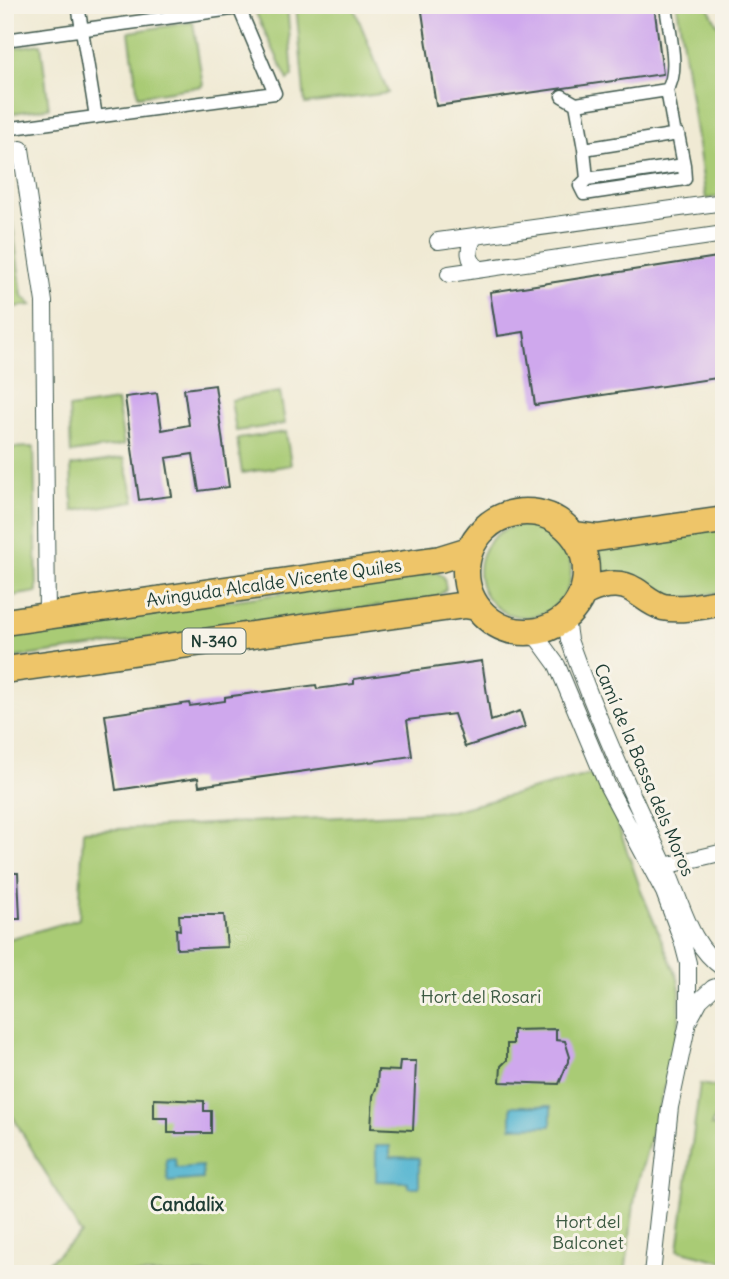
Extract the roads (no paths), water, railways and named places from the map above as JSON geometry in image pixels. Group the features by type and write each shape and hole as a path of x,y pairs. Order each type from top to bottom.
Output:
{"highway":[{"path":"575,604 586,579 586,563 582,549 563,524 549,516 517,512 488,524 477,536 469,550 466,564 466,580 470,594 477,607 490,620 506,629 524,632 548,628 575,604 593,587 610,584 632,588 654,604 664,607 690,607 724,602"},
{"path":"574,536 597,538 724,520"},
{"name":"Avinguda Alcalde Vicente Quiles","path":"47,616 440,559 469,550"},
{"name":"N-340","path":"5,670 465,606 477,607"},
{"path":"5,622 47,616"}],"street":[{"path":"78,5 96,117"},
{"path":"562,96 576,104 667,90 673,82 674,66 666,5"},
{"path":"5,40 238,6 275,93 5,129"},
{"path":"667,90 675,135"},
{"path":"576,104 587,179 684,165 678,134 584,149"},
{"path":"21,149 44,302 47,616"},
{"path":"438,241 724,202"},
{"path":"449,274 724,234"},
{"path":"475,236 471,242 469,256 480,269"},
{"name":"Camí de la Bassa dels Moros","path":"575,604 567,626 569,640 609,746 665,866 695,939 704,952 724,970"},
{"name":"Camí de la Bassa dels Moros","path":"524,632 538,639 557,665 608,787 664,892 688,963 688,1022 670,1107 652,1274"},
{"path":"665,866 724,852"},
{"name":"Camí de la Bassa dels Moros","path":"688,1022 700,1000 713,988 724,984"}],"water":[{"path":"511,1106 551,1106 551,1126 511,1127"},
{"path":"376,1146 390,1146 390,1157 419,1158 419,1187 408,1187 408,1182 376,1181"},
{"path":"175,1158 176,1168 202,1166 203,1179 168,1182 166,1159"}],"district":[{"name":"Candalix","path":"187,1204"}],"park label":[{"name":"Hort del Rosari","path":"481,997"},
{"name":"Hort del Balconet","path":"588,1232"}]}
